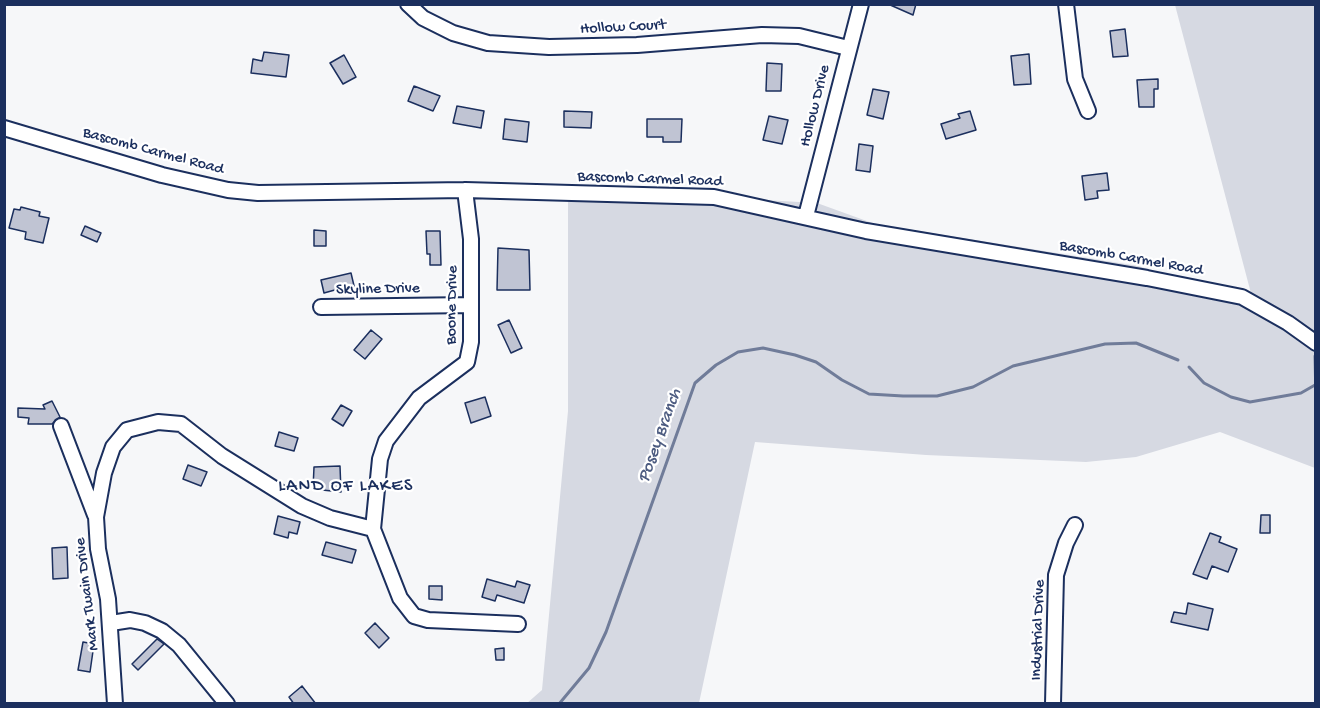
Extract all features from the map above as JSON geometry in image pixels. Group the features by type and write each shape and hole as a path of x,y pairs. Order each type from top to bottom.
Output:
{"street":[{"name":"Hollow Court","path":"408,4 423,18 453,33 488,43 549,47 638,45 762,35 799,36 848,48"},
{"name":"Hollow Drive","path":"806,216 861,4"},
{"path":"1066,4 1076,79 1088,111"},
{"name":"Bascomb Carmel Road","path":"4,128 162,174 228,190 291,194 465,190 714,197 866,231 1136,276 1242,297 1288,323 1316,344"},
{"name":"Boone Drive","path":"374,529 380,459 386,441 419,398 467,362 471,342 471,239 465,190"},
{"name":"Skyline Drive","path":"321,307 471,305"},
{"path":"96,517 104,473 113,447 127,430 158,422 181,424 222,456 302,506 330,518 374,529 400,598 414,615 428,620 518,624"},
{"path":"61,426 96,517"},
{"name":"Mark Twain Drive","path":"96,517 111,623 115,704"},
{"name":"Industrial Drive","path":"1053,704 1056,575 1066,543 1075,525"},
{"path":"111,623 130,620 145,622 162,631 179,645 227,704"}],"shaded area":[{"path":"1175,5 1315,5 1315,468 1220,432 1136,457 1086,462 926,455 755,442 699,703 526,704 542,690 568,411 568,189 817,203 875,224 1138,266 1253,301"}],"building":[{"path":"888,4 916,4 913,15"},
{"path":"1125,29 1128,56 1113,57 1110,31"},
{"path":"264,52 289,55 286,77 251,73 253,59 262,61"},
{"path":"1029,54 1031,84 1014,85 1011,56"},
{"path":"344,55 356,77 343,84 330,63"},
{"path":"767,63 782,64 781,91 766,91"},
{"path":"1158,79 1158,89 1154,89 1154,107 1139,107 1137,80"},
{"path":"414,86 440,96 433,111 408,101"},
{"path":"873,89 889,92 883,119 867,115"},
{"path":"457,106 484,111 481,128 453,123"},
{"path":"564,111 592,112 591,128 564,127"},
{"path":"970,111 976,130 946,139 941,124 960,118 958,114"},
{"path":"769,116 788,120 782,144 763,140"},
{"path":"505,119 529,122 527,142 503,139"},
{"path":"647,119 682,119 681,142 663,142 663,137 647,137"},
{"path":"859,144 873,146 870,172 856,170"},
{"path":"1107,173 1109,190 1097,191 1098,198 1085,200 1082,176"},
{"path":"21,207 40,212 39,216 49,218 43,243 25,239 26,232 9,228 14,209 20,210"},
{"path":"85,226 101,233 97,242 81,235"},
{"path":"314,230 326,231 326,246 314,246"},
{"path":"426,231 440,231 441,265 430,265"},
{"path":"498,248 529,250 530,290 497,290"},
{"path":"351,273 355,290 343,293 342,288 324,293 321,280"},
{"path":"509,320 522,348 511,353 498,325"},
{"path":"371,330 382,339 365,359 354,350"},
{"path":"485,397 491,416 471,423 465,403"},
{"path":"52,401 60,417 52,424 28,424 29,418 18,417 18,408 45,409 43,405"},
{"path":"341,405 352,411 343,426 332,419"},
{"path":"279,432 298,438 294,451 275,446"},
{"path":"188,465 207,472 201,486 183,479"},
{"path":"340,466 341,492 313,489 314,467"},
{"path":"1261,515 1270,515 1270,533 1260,533"},
{"path":"278,516 300,522 297,534 289,532 288,538 274,534"},
{"path":"1210,533 1221,537 1219,542 1237,549 1228,572 1212,566 1207,579 1193,574"},
{"path":"326,542 356,550 352,563 322,555"},
{"path":"67,547 68,578 53,579 52,548"},
{"path":"487,579 515,587 517,581 530,585 524,603 497,595 495,601 482,597"},
{"path":"429,586 442,586 442,600 429,599"},
{"path":"1188,603 1213,609 1208,630 1171,622 1174,612 1186,614"},
{"path":"375,623 389,638 379,648 365,633"},
{"path":"157,639 164,644 138,670 132,664"},
{"path":"83,642 94,644 90,672 78,670"},
{"path":"504,648 504,660 496,660 495,649"},
{"path":"302,686 316,704 294,704 289,697"}],"waterway":[{"name":"Posey Branch","path":"559,704 589,668 606,632 695,383 716,365 738,352 763,348 795,355 816,362 842,380 869,394 903,396 937,396 973,387 1013,366 1105,344 1136,343 1178,360"},
{"name":"Posey Branch","path":"1315,356 1316,399"},
{"name":"Posey Branch","path":"1189,367 1204,383 1231,397 1250,402 1301,393 1315,385"}],"district":[{"name":"LAND OF LAKES","path":"346,487"}]}
